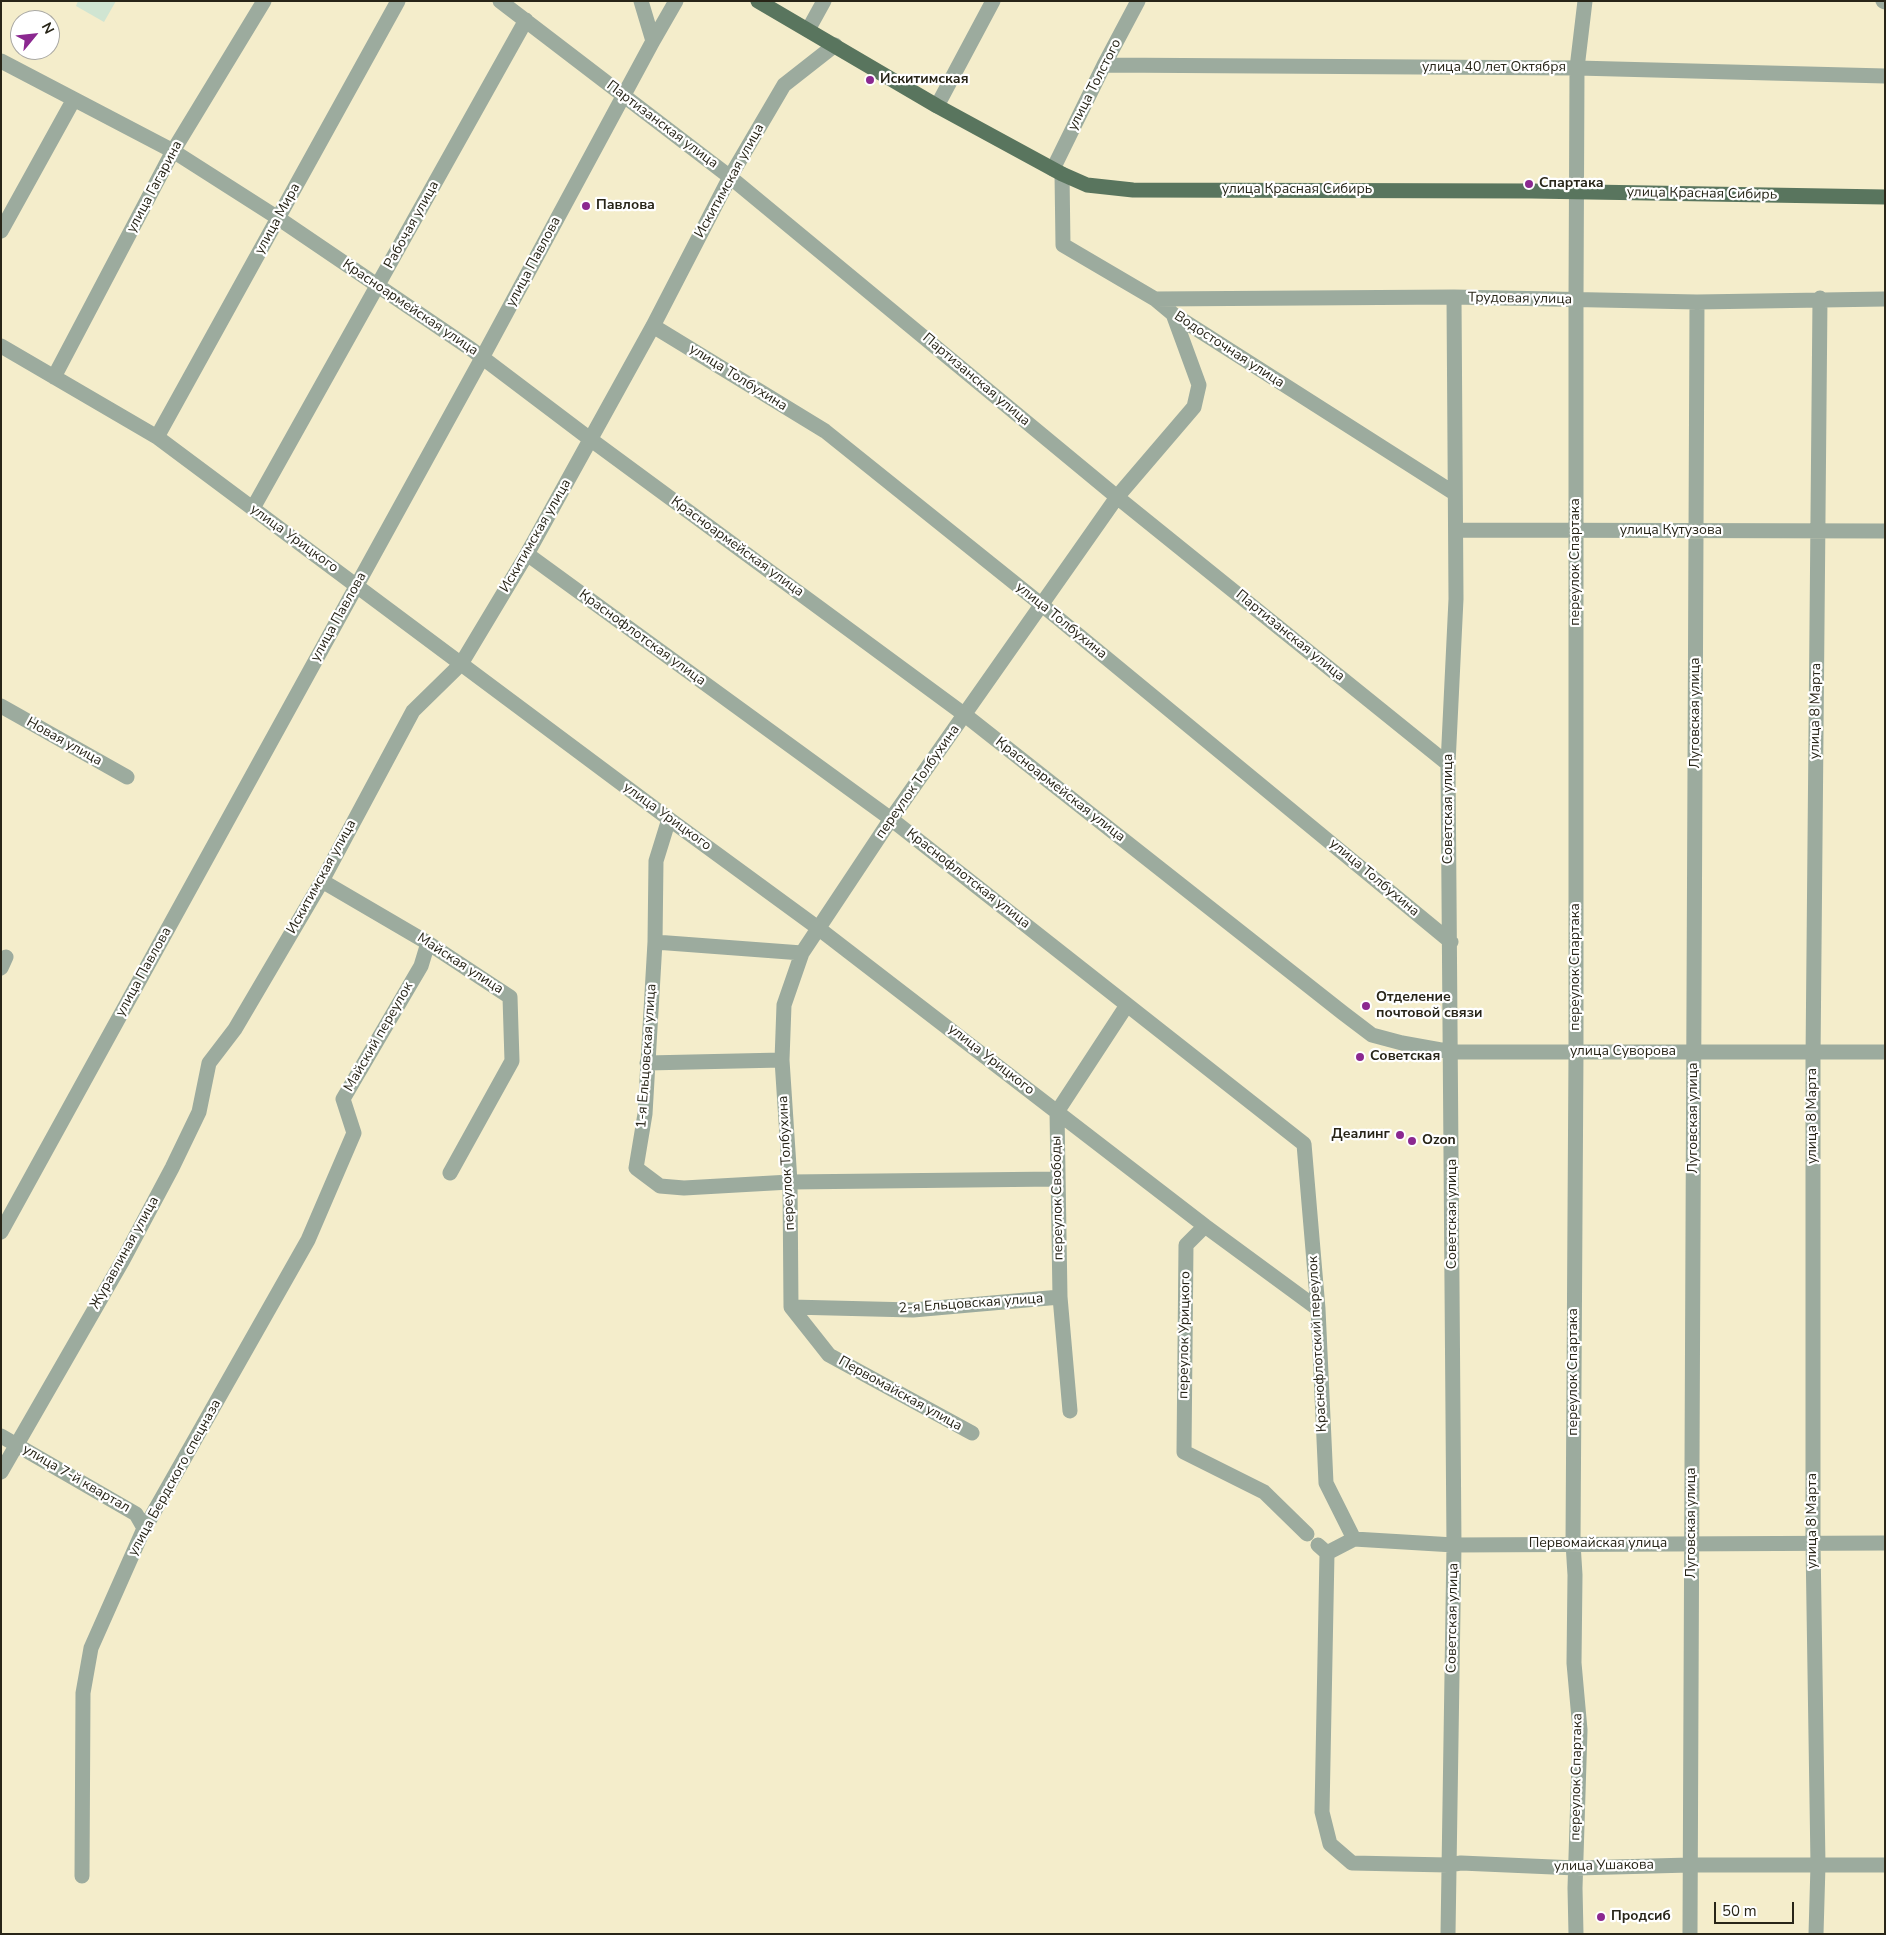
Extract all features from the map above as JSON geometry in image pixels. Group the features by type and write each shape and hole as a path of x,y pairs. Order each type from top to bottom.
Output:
{"main road":[{"name":"улица Красная Сибирь","path":"758,1 937,106 1057,171 1087,185 1133,190 1577,191 1885,198"}],"street":[{"name":"улица Гагарина","path":"54,377 173,151 264,1"},
{"name":"улица Мира","path":"157,437 398,1"},
{"name":"Партизанская улица","path":"500,1 730,177 1117,497 1448,764"},
{"path":"641,1 653,41"},
{"name":"улица Павлова","path":"1,1232 325,641 358,585 676,1"},
{"path":"808,30 824,1"},
{"path":"937,106 993,1"},
{"name":"улица Толстого","path":"1057,171 1104,64 1138,1"},
{"name":"переулок Спартака","path":"1576,1934 1580,1730 1574,1663 1575,1575 1573,1543 1576,1052 1577,68 1585,1"},
{"name":"Рабочая улица","path":"253,508 526,20"},
{"name":"Искитимская улица","path":"235,1029 322,881 413,711 461,664 527,554 653,326 730,177 784,85 835,45"},
{"name":"Красноармейская улица","path":"1,61 173,151 278,218 482,358 965,715 1372,1035 1402,1043 1452,1052"},
{"name":"улица 40 лет Октября","path":"1104,64 1577,68 1885,76"},
{"path":"1,231 74,99"},
{"name":"Водосточная улица","path":"1057,171 1063,245 1155,298 1173,314 1454,493"},
{"name":"Трудовая улица","path":"1155,298 1454,297 1698,302 1885,298"},
{"name":"Советская улица","path":"1448,1934 1454,1545 1452,1052 1448,764 1456,599 1454,297"},
{"name":"улица 8 Марта","path":"1816,1934 1818,1865 1813,1543 1813,1052 1820,298"},
{"name":"Луговская улица","path":"1690,1934 1698,302"},
{"name":"переулок Толбухина","path":"791,1307 790,1182 782,1060 784,1005 802,954 891,819 1117,497 1194,407 1199,385 1173,314"},
{"name":"улица Толбухина","path":"653,326 825,431 1042,605 1450,942"},
{"name":"улица Урицкого","path":"1,346 157,437 818,928 1205,1226 1318,1309"},
{"name":"улица Кутузова","path":"1456,530 1885,531"},
{"name":"Краснофлотская улица","path":"527,554 891,819 1304,1144"},
{"name":"Новая улица","path":"1,706 127,777"},
{"name":"1-я Ельцовская улица","path":"669,819 656,861 655,942 645,1114 636,1168 660,1186 684,1188 790,1182 1057,1179"},
{"name":"Майская улица","path":"322,881 428,943 510,997 512,1061 450,1173"},
{"path":"655,942 802,954"},
{"name":"Майский переулок","path":"354,1133 343,1099 421,966 428,943"},
{"path":"1057,1112 1127,1005"},
{"name":"Журавлиная улица","path":"1,1472 123,1260 172,1168 200,1112 209,1063 235,1029"},
{"name":"улица Суворова","path":"1452,1052 1885,1052"},
{"path":"647,1063 782,1060"},
{"name":"переулок Свободы","path":"1057,1112 1060,1297 1070,1411"},
{"name":"улица Бердского спецназа","path":"82,1876 83,1693 91,1648 144,1528 308,1240 354,1133"},
{"name":"Краснофлотский переулок","path":"1304,1144 1318,1309 1326,1483 1354,1539"},
{"name":"переулок Урицкого","path":"1205,1226 1186,1245 1184,1452 1264,1492 1317,1544"},
{"name":"2-я Ельцовская улица","path":"791,1307 913,1310 1060,1297"},
{"name":"Первомайская улица","path":"791,1307 829,1355 972,1433"},
{"name":"улица 7-й квартал","path":"1,1436 136,1514 144,1528"},
{"path":"1317,1544 1354,1539"},
{"name":"Первомайская улица","path":"1354,1539 1454,1545 1885,1543"},
{"name":"улица Ушакова","path":"1317,1544 1322,1812 1330,1844 1352,1863 1448,1865 1461,1863 1576,1868 1690,1864 1885,1865"}],"green space":[{"path":"78,1 116,1 104,22 76,6"}],"place":[{"name":"Искитимская","path":"870,80"},
{"name":"Спартака","path":"1529,184"},
{"name":"Павлова","path":"586,206"},
{"name":"Отделение почтовой связи","path":"1366,1006"},
{"name":"Советская","path":"1360,1057"},
{"name":"Деалинг","path":"1400,1135"},
{"name":"Ozon","path":"1412,1141"},
{"name":"Продсиб","path":"1601,1917"}]}
